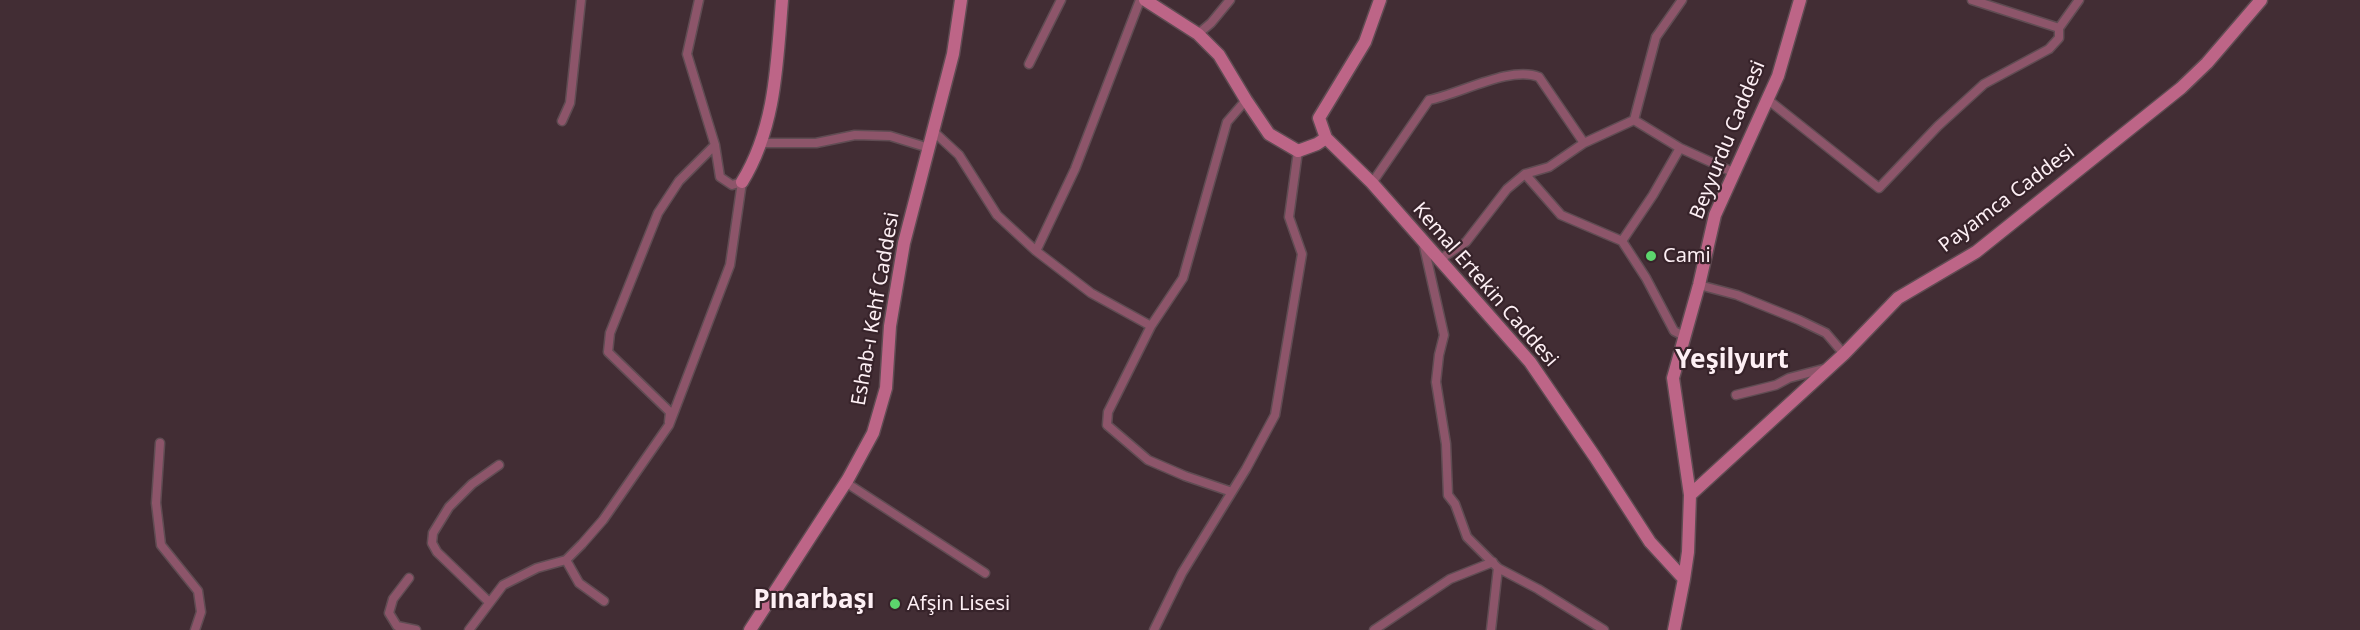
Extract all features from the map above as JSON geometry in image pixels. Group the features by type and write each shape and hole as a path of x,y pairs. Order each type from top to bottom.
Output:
{"street":[{"path":"562,121 570,103 581,0"},
{"path":"699,0 687,54 715,145 720,177 732,185 742,182"},
{"path":"469,630 503,585 537,568 566,560 603,520 669,425 730,265 742,182 771,111 776,82 782,0"},
{"name":"Eshab-ı Kehf Caddesi","path":"750,630 845,482 873,433 886,387 890,327 904,243 953,54 961,0"},
{"path":"1029,64 1061,0"},
{"path":"1036,251 1075,169 1142,0 1198,34 1219,55 1269,134 1298,151"},
{"path":"1198,34 1211,23 1230,0"},
{"path":"1298,151 1326,138 1319,118 1365,42 1380,0"},
{"path":"1634,120 1656,37 1682,0"},
{"name":"Beyyurdu Caddesi","path":"1684,579 1688,552 1690,495 1682,430 1672,378 1699,285 1715,215 1778,76 1800,0"},
{"path":"1972,0 2059,28"},
{"path":"1767,99 1879,188 1938,126 1984,84 2049,49 2059,38 2059,28 2079,0"},
{"name":"Payamca Caddesi","path":"1690,495 1844,354 1898,298 1976,252 2181,88 2207,63 2261,0"},
{"path":"1372,183 1429,100 1445,97 1504,77 1528,73 1539,77 1584,143"},
{"path":"1232,492 1148,460 1107,425 1108,412 1151,326 1183,278 1227,122 1246,100"},
{"path":"1440,260 1466,242 1507,189 1525,174 1549,167 1584,143 1634,120"},
{"path":"1634,120 1680,148 1735,173"},
{"path":"933,131 959,154 997,215 1036,251 1091,293 1151,326"},
{"path":"759,143 816,143 855,135 890,136 929,148"},
{"name":"Kemal Ertekin Caddesi","path":"1326,138 1372,183 1530,362 1650,542 1684,579"},
{"path":"669,425 670,412 609,352 610,333 658,213 679,181 715,145"},
{"path":"1622,241 1653,195 1680,148"},
{"path":"1154,630 1182,573 1275,416 1302,254 1289,217 1298,151"},
{"path":"1525,174 1561,215 1622,241 1646,278 1674,331 1684,336"},
{"path":"1422,242 1444,335 1436,382 1446,444 1448,495 1455,504 1467,537 1496,565 1604,630"},
{"path":"1699,285 1737,295 1826,333 1844,354"},
{"path":"1736,395 1776,385 1790,378 1830,367"},
{"path":"160,443 156,503 161,545 198,591 201,612 195,630"},
{"path":"489,602 436,552 432,543 433,533 448,507 472,484 499,465"},
{"path":"845,482 985,573"},
{"path":"566,560 579,583 604,601"},
{"path":"1374,630 1450,579 1496,565"},
{"path":"1491,630 1496,565"},
{"path":"409,578 393,599 389,613 397,626 416,630"},
{"path":"1674,630 1684,579"}],"place":[{"name":"Cami","path":"1651,256"},
{"name":"Afşin Lisesi","path":"895,604"}],"district":[{"name":"Yeşilyurt","path":"1732,361"},
{"name":"Pınarbaşı","path":"814,601"}]}
